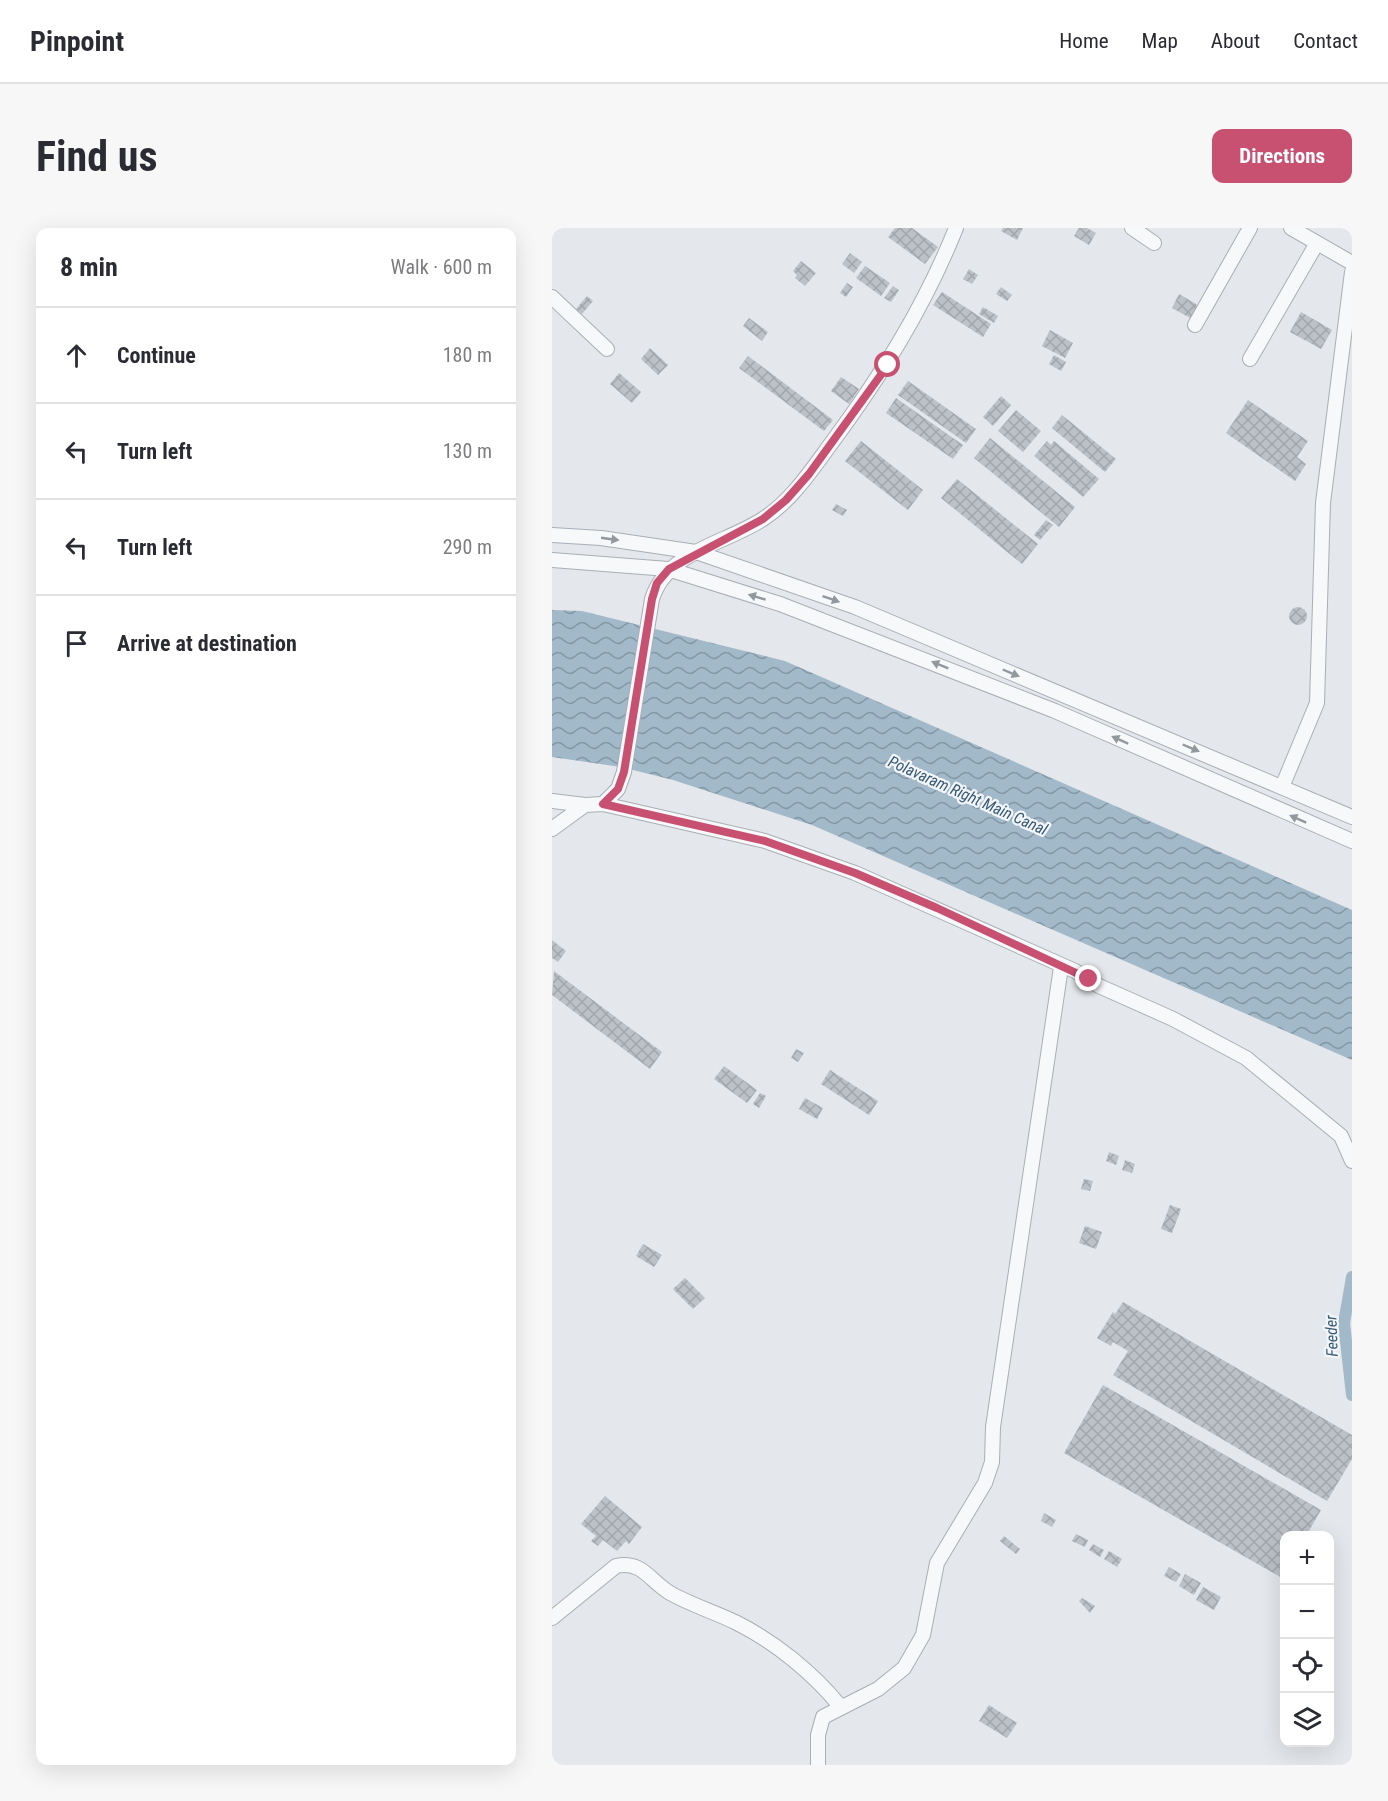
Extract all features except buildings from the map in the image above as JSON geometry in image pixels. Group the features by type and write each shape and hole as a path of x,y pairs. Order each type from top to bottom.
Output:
{"street":[{"path":"603,804 618,789 624,772 652,599 657,583 669,569 696,552 763,519 786,500 809,474 888,365 915,316 956,228"},
{"path":"1132,228 1154,243"},
{"path":"1195,325 1250,228"},
{"path":"1291,228 1352,263"},
{"path":"1250,359 1317,243"},
{"path":"1282,787 1317,703 1323,503 1352,272"},
{"path":"552,297 607,349"},
{"path":"552,535 601,538 696,552 855,607 1352,817"},
{"path":"552,560 669,569 780,604 1055,711 1352,841"},
{"path":"552,801 585,805 603,804 765,841 832,865 937,908 1173,1018 1246,1058 1313,1110 1341,1136 1352,1161"},
{"path":"552,829 585,805"},
{"path":"818,1765 818,1736 823,1717 840,1706 878,1689 904,1668 923,1635 937,1563 985,1483 992,1462 993,1427 1061,967"},
{"path":"552,1618 616,1566 628,1563 639,1568 670,1593 739,1624 793,1660 824,1686 840,1706"}],"water":[{"name":"Polavaram Right Main Canal","path":"552,610 582,611 785,661 1352,910 1352,1060 812,825 673,780 621,767 552,757"}],"waterway":[{"name":"Feeder","path":"1352,1277 1344,1323 1352,1395"}],"route":[{"path":"888,365 809,474 786,500 763,519 696,552 669,569 657,583 652,599 624,772 618,789 603,804 765,841 855,873 937,908 1089,979"}]}
